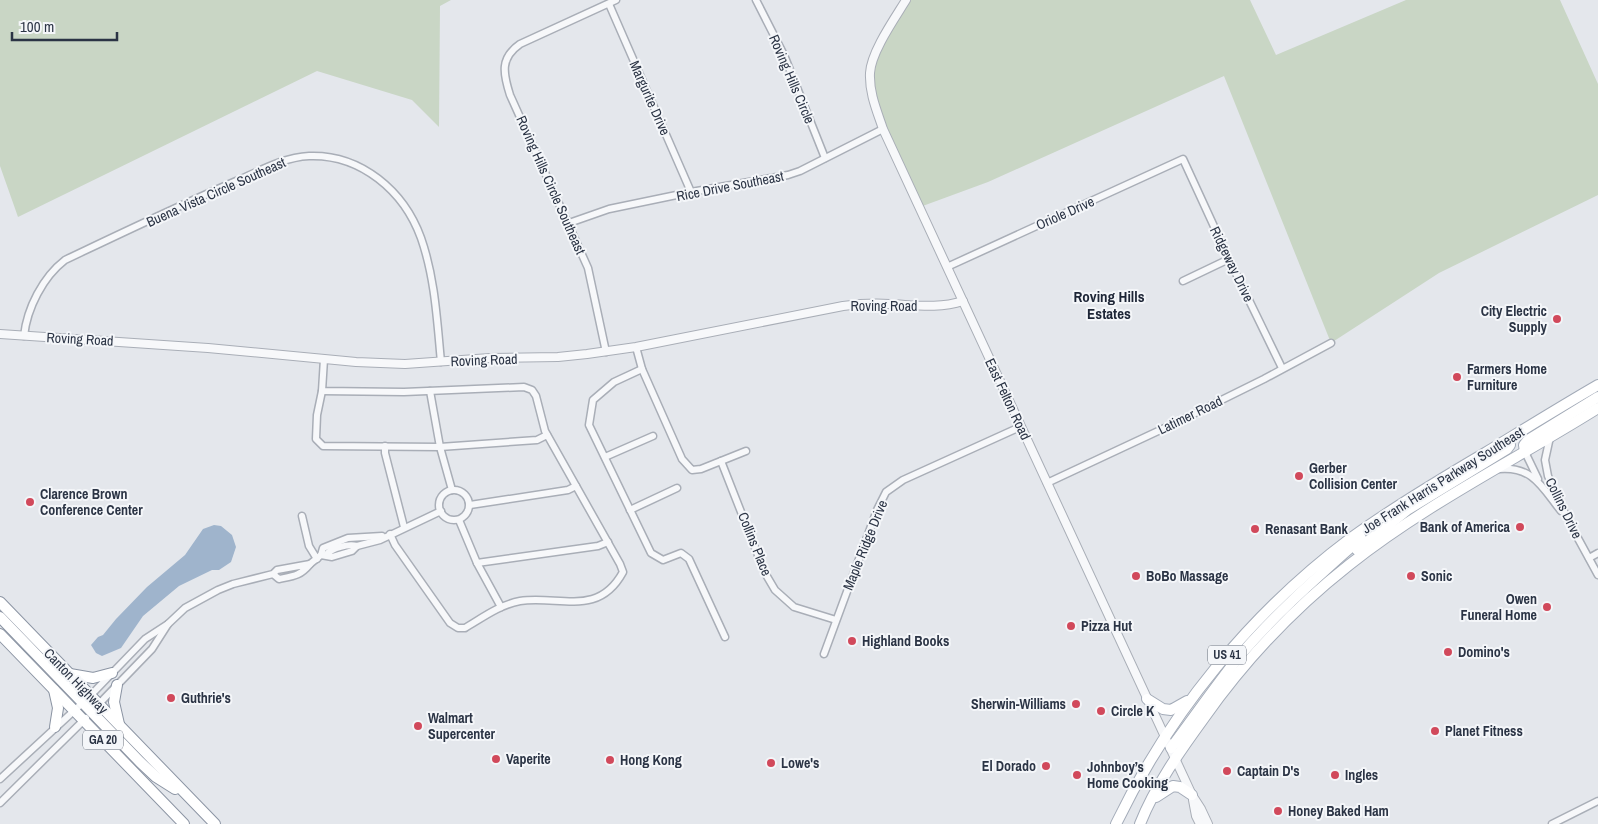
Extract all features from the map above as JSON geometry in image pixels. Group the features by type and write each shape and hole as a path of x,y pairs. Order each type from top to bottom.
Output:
{"main road":[{"name":"Joe Frank Harris Parkway Southeast","path":"1116,824 1166,738 1194,696 1228,653 1304,576 1366,528 1431,485 1598,385"},
{"path":"1524,452 1524,445 1528,440 1598,397"},
{"name":"Joe Frank Harris Parkway Southeast","path":"1140,824 1173,753 1252,656 1303,604 1342,571 1391,534 1524,452 1593,414 1598,408"},
{"path":"1342,571 1353,554 1400,516 1507,449 1510,445 1509,439"},
{"path":"1173,753 1196,712 1243,652 1284,610 1367,533 1366,528"},
{"name":"Canton Highway","path":"0,602 215,824"},
{"path":"0,617 78,707"},
{"name":"GA 20","path":"0,634 54,689 87,716 184,824"},
{"path":"69,673 92,678 112,673"},
{"path":"117,685 114,707 120,727"},
{"path":"54,689 58,708 55,727"},
{"path":"1147,699 1163,709 1171,710 1178,708 1194,696"},
{"path":"87,716 147,770 187,796"},
{"path":"1151,801 1173,786 1180,787 1192,795"}],"street":[{"path":"609,4 616,0"},
{"name":"Roving Hills Circle","path":"756,0 784,55 825,158"},
{"name":"East Felton Road","path":"906,0 877,49 870,71 873,101 883,129 1147,699 1192,795 1201,808 1208,824"},
{"name":"Roving Hills Circle Southeast","path":"606,352 588,268 513,101 504,76 506,60 510,53 520,44 609,4"},
{"name":"Margurite Drive","path":"609,4 691,192"},
{"name":"Rice Drive Southeast","path":"569,223 609,210 691,192 788,175 883,129"},
{"name":"Buena Vista Circle Southeast","path":"24,336 27,320 44,283 50,274 65,260 212,191 290,159 311,156 344,160 368,170 388,188 406,210 420,236 430,270 441,362"},
{"name":"Oriole Drive","path":"947,267 1183,159"},
{"name":"Ridgeway Drive","path":"1183,159 1282,368"},
{"path":"1183,281 1229,259"},
{"name":"Roving Road","path":"0,334 405,364 490,358 558,357 606,352 843,306 876,304 931,307 963,301"},
{"name":"Latimer Road","path":"1047,483 1171,425 1331,343"},
{"path":"636,347 642,369 682,459 692,470 702,469 746,451"},
{"path":"324,359 316,438 323,446 440,447 536,440 547,435"},
{"path":"642,369 614,382 594,400 589,425 651,552 664,560 681,554 689,559 725,637"},
{"path":"322,391 430,391 524,387 532,390 536,396 547,435 623,572 618,581 608,590 591,599 576,603 540,600 520,601 501,607 465,628 458,628 450,623 388,535"},
{"path":"430,391 440,447 452,490"},
{"name":"Maple Ridge Drive","path":"824,654 866,538 886,492 903,480 1020,427"},
{"path":"605,457 653,436"},
{"name":"Collins Drive","path":"1550,437 1545,465 1548,476 1568,520 1598,575"},
{"path":"385,446 385,453 404,527"},
{"path":"1524,452 1542,487"},
{"name":"Collins Place","path":"721,461 765,573 775,590 794,607 836,620"},
{"path":"1496,470 1521,470 1532,476 1568,520"},
{"path":"470,504 568,490 576,486"},
{"path":"630,510 677,488"},
{"path":"452,490 462,492 470,504 467,514 459,520 449,520 440,511 439,504 444,495 452,490"},
{"path":"0,779 90,696 146,639 168,624 185,608 233,584 273,574 279,579 303,573 310,564 329,551 380,540 440,511"},
{"path":"302,516 309,546 322,556"},
{"path":"459,520 477,563 501,607"},
{"path":"322,556 323,548 338,541 356,537 388,535"},
{"path":"477,563 598,546 608,542"},
{"path":"1590,558 1598,553"},
{"path":"0,803 152,649 168,624"},
{"name":"East Felton Road","path":"1192,795 1196,816 1200,824"},
{"path":"1552,824 1598,801"}],"green space":[{"path":"0,0 451,0 440,6 439,127 412,100 317,71 18,217 0,166"},
{"path":"911,0 1250,0 1276,55 1406,0 1560,0 1598,84 1598,195 1439,273 1331,343 1224,76 988,182 920,207 895,155 878,113 873,94 872,75 874,59 880,43"}],"water":[{"path":"214,525 221,526 232,535 236,547 231,562 219,570 212,570 179,586 143,616 121,648 102,656 96,653 91,645 98,637 103,635 147,587 185,555 203,529"}],"place":[{"name":"City Electric Supply","path":"1557,319"},
{"name":"Farmers Home Furniture","path":"1457,377"},
{"name":"Gerber Collision Center","path":"1299,476"},
{"name":"Clarence Brown Conference Center","path":"30,502"},
{"name":"Bank of America","path":"1520,527"},
{"name":"Renasant Bank","path":"1255,529"},
{"name":"BoBo Massage","path":"1136,576"},
{"name":"Sonic","path":"1411,576"},
{"name":"Owen Funeral Home","path":"1547,607"},
{"name":"Pizza Hut","path":"1071,626"},
{"name":"Highland Books","path":"852,641"},
{"name":"Domino's","path":"1448,652"},
{"name":"Guthrie's","path":"171,698"},
{"name":"Sherwin-Williams","path":"1076,704"},
{"name":"Circle K","path":"1101,711"},
{"name":"Walmart Supercenter","path":"418,726"},
{"name":"Planet Fitness","path":"1435,731"},
{"name":"Vaperite","path":"496,759"},
{"name":"Hong Kong","path":"610,760"},
{"name":"Lowe's","path":"771,763"},
{"name":"El Dorado","path":"1046,766"},
{"name":"Captain D's","path":"1227,771"},
{"name":"Johnboy’s Home Cooking","path":"1077,775"},
{"name":"Ingles","path":"1335,775"},
{"name":"Honey Baked Ham","path":"1278,811"}],"district":[{"name":"Roving Hills Estates","path":"1109,306"}]}
